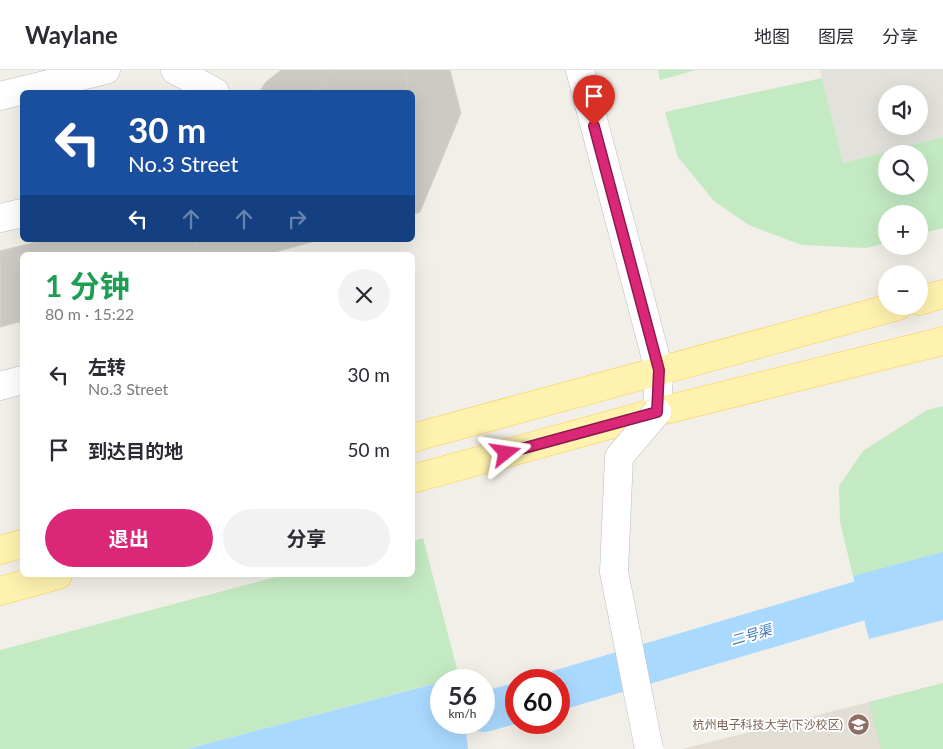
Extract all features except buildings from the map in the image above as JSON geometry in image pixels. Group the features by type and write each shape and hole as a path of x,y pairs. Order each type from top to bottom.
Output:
{"main road":[{"path":"928,298 943,294"},
{"path":"415,437 878,311"},
{"path":"415,478 657,412 943,341"},
{"path":"0,550 20,545"},
{"path":"0,591 51,577"}],"street":[{"path":"24,90 106,70"},
{"path":"175,70 217,85"},
{"path":"580,70 659,370 657,412 619,457 614,572 649,749"},
{"path":"0,96 20,91"},
{"path":"0,218 20,213"},
{"path":"0,386 20,381"}],"shaded area":[{"path":"820,70 943,70 943,137 912,145 878,145 878,154 843,163"},
{"name":"杭州电子科技大学(下沙校区)","path":"943,683 943,749 682,749 869,702"}],"green space":[{"path":"658,70 696,70 660,80"},
{"path":"822,78 843,163 878,154 878,195 928,195 928,145 912,145 943,137 943,228 928,232 928,205 878,205 878,245 866,248 802,245 749,225 714,201 678,157 665,112"},
{"path":"943,406 943,579 859,601 840,522 839,486 863,451 927,410"},
{"path":"423,538 457,669 430,669 430,685 187,749 0,749 0,650 275,577 415,577 415,540"},
{"path":"943,683 943,749 881,749 869,702"}],"water":[{"path":"943,552 943,620 869,639 853,576"},
{"path":"430,685 430,734 466,734 468,749 187,749"}],"waterway":[{"name":"二号渠","path":"570,687 859,601 943,579"},
{"name":"二号渠","path":"495,709 505,706"}],"place":[{"name":"杭州电子科技大学(下沙校区)","path":"859,725"}],"route":[{"path":"506,453 657,412 659,370 594,126"}]}
